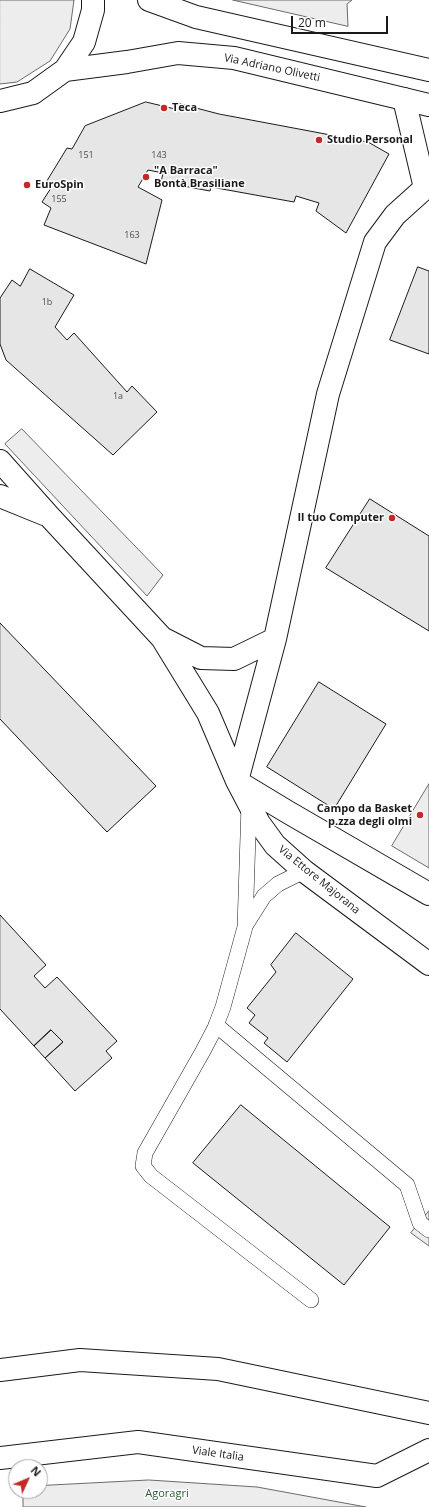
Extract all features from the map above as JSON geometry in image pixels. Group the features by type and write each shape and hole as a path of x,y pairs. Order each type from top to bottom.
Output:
{"street":[{"path":"0,102 33,93 65,70 84,42 93,10 93,0"},
{"path":"149,0 196,17 429,70"},
{"name":"Via Adriano Olivetti","path":"65,70 128,62 178,53 234,58 429,105"},
{"path":"404,99 427,186 395,215 375,242 328,394 275,639 237,781 429,894"},
{"path":"0,461 162,638 201,658 234,659 275,639"},
{"path":"0,496 49,516"},
{"name":"Via Ettore Majorana","path":"162,638 208,713 237,781 259,823 275,844 304,871 429,964"},
{"path":"0,1370 80,1360 218,1369 429,1413"},
{"name":"Viale Italia","path":"0,1458 138,1442 377,1476 429,1450"}],"lane":[{"path":"249,804 245,927 223,1007 216,1026 203,1051 145,1152 143,1166 151,1176 311,1300"},
{"path":"245,927 264,896 278,884 304,871"},
{"path":"216,1026 407,1184 420,1223 429,1230"}],"shaded area":[{"path":"0,0 74,0 70,29 50,61 17,82 0,84"},
{"path":"233,0 352,0 347,4 348,26"},
{"path":"22,429 163,575 147,596 5,444"},
{"name":"Campo da Basket p.zza degli olmi","path":"429,784 429,868 392,846"},
{"path":"429,1211 429,1246 411,1233"},
{"name":"Agoragri","path":"149,1480 257,1487 366,1507 23,1507 23,1499 48,1499 48,1486"}],"building":[{"path":"146,102 175,109 177,103 219,114 368,142 389,154 346,233 316,211 319,203 296,196 294,202 211,187 210,191 161,182 163,173 148,170 138,187 162,200 146,264 44,225 51,208 42,202 51,188 45,184 67,148 72,149 85,126"},
{"path":"418,267 429,271 429,354 390,340"},
{"path":"30,269 74,295 55,327 67,340 74,333 127,392 132,386 157,412 113,455 6,360 0,344 0,298 12,280 20,286"},
{"path":"370,499 429,536 429,631 326,568"},
{"path":"0,623 156,786 107,832 0,719"},
{"path":"319,682 386,724 334,809 267,767"},
{"path":"0,915 46,965 34,976 45,988 57,977 117,1041 106,1051 112,1058 75,1091 45,1058 63,1042 51,1030 34,1046 0,1009"},
{"path":"296,933 353,979 287,1062 264,1043 268,1038 249,1023 255,1015 247,1008 276,972 271,965"},
{"path":"51,1030 63,1042 45,1058 34,1046"},
{"path":"241,1105 390,1227 344,1285 193,1163"}],"place":[{"name":"Teca","path":"164,108"},
{"name":"Studio Personal","path":"319,140"},
{"name":"\"A Barraca\" Bontà Brasiliane","path":"146,177"},
{"name":"EuroSpin","path":"27,185"},
{"name":"Il tuo Computer","path":"392,518"},
{"name":"Campo da Basket p.zza degli olmi","path":"420,815"}]}
